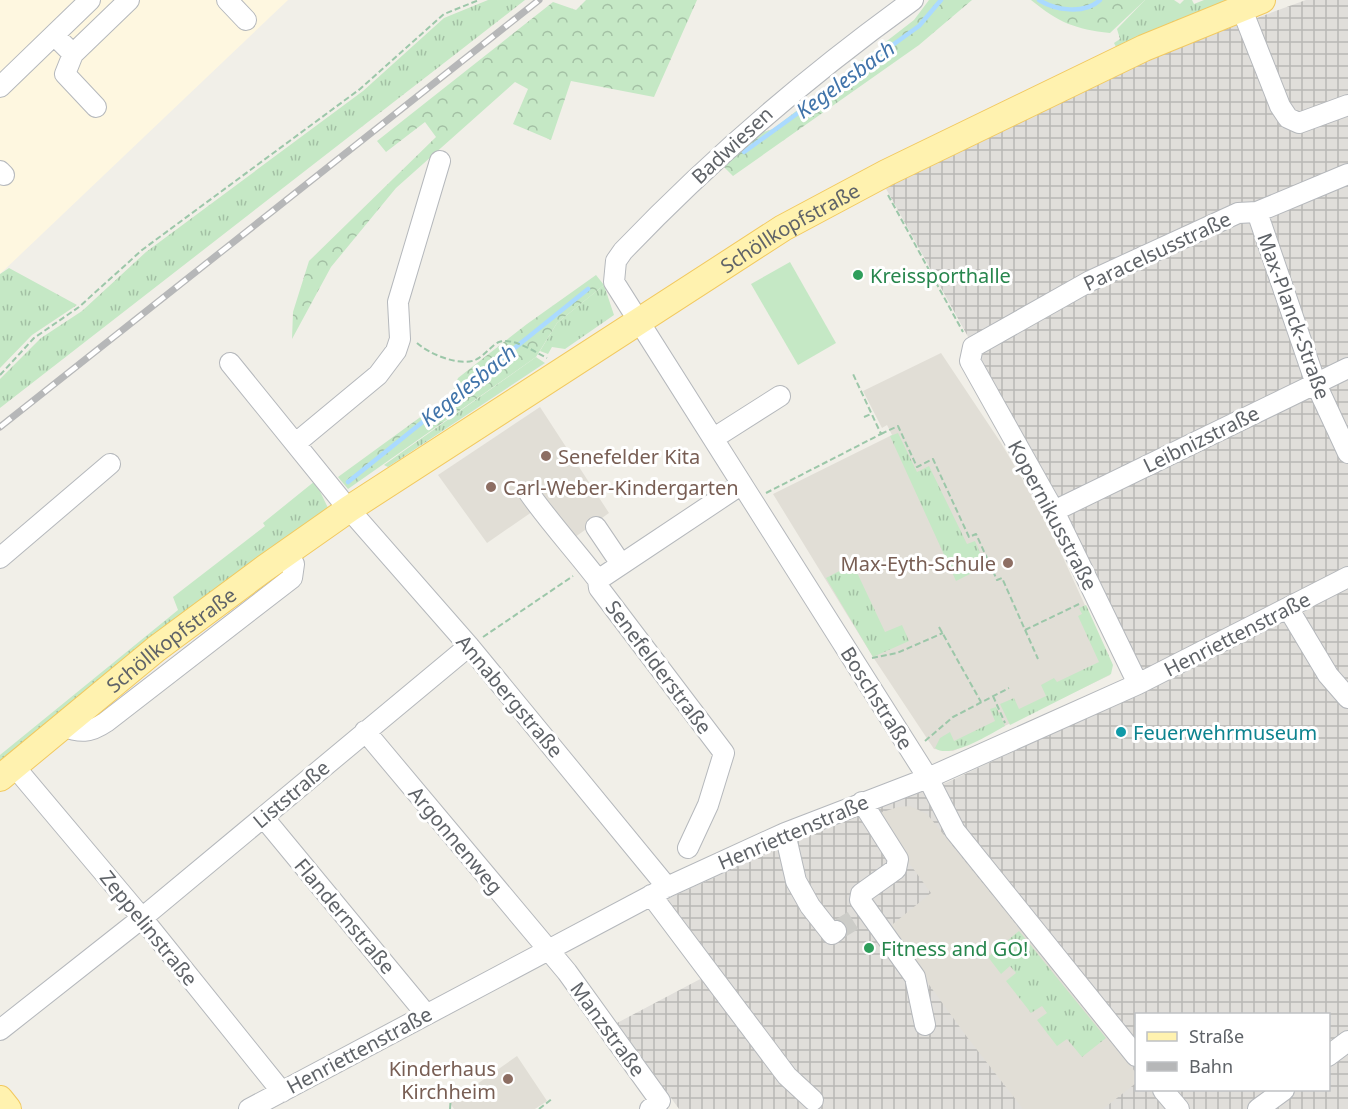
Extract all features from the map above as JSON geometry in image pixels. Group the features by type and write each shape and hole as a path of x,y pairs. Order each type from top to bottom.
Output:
{"main road":[{"name":"Schöllkopfstraße","path":"7,772 156,649 349,509 783,228 878,177 1144,48 1251,4"},
{"path":"0,1099 8,1109"}],"street":[{"path":"96,107 65,74 73,54 129,0"},
{"path":"227,0 246,20"},
{"name":"Badwiesen","path":"641,321 614,282 616,261 623,251 778,103 914,0"},
{"path":"0,87 88,1"},
{"path":"1251,4 1280,106 1288,118 1299,123 1348,105"},
{"path":"54,35 73,54"},
{"path":"296,443 378,375 396,351 400,339 398,302 440,161"},
{"name":"Paracelsusstraße","path":"973,347 1090,281 1238,213 1257,212 1348,174"},
{"name":"Max-Planck-Straße","path":"1257,212 1316,384 1348,453"},
{"name":"Boschstraße","path":"641,321 928,778 955,831 1135,1054"},
{"name":"Kopernikusstraße","path":"973,347 970,361 1054,511 1138,684"},
{"path":"230,363 349,509"},
{"name":"Leibnizstraße","path":"1054,511 1348,368"},
{"path":"714,438 780,396"},
{"path":"0,558 110,464"},
{"name":"Senefelderstraße","path":"688,848 708,805 724,753 598,588 593,573 621,564 747,492"},
{"path":"529,493 556,531 570,543 593,573"},
{"name":"Annabergstraße","path":"349,509 469,646 659,891 787,1076 813,1100"},
{"path":"596,527 621,564"},
{"name":"Henriettenstraße","path":"249,1109 659,891 784,833 928,778 1138,684 1348,577"},
{"path":"1288,608 1328,675 1348,698"},
{"name":"Liststraße","path":"0,1030 142,918 469,646"},
{"name":"Argonnenweg","path":"365,731 547,949"},
{"name":"Zeppelinstraße","path":"7,772 142,918 282,1092"},
{"path":"862,802 898,859 896,869 861,894 860,900 915,977 925,1025"},
{"name":"Flandernstraße","path":"264,818 426,1014"},
{"path":"784,833 796,881 810,906 832,934 836,931"},
{"name":"Manzstraße","path":"547,949 567,972 660,1101 650,1109"},
{"path":"1330,1055 1348,1041"},
{"path":"1165,1091 1179,1109"},
{"path":"1258,1109 1281,1091"}],"path":[{"path":"0,375 34,338 79,307 142,250 360,89 444,14 479,0"},
{"path":"878,177 973,347"},
{"path":"400,339 417,343 425,351 464,362 475,360 499,342 510,341 528,349"},
{"path":"853,374 880,434"},
{"path":"864,417 871,414"},
{"path":"747,492 898,426 917,467 933,459 969,537 976,534 997,580 1002,578 1038,659"},
{"path":"469,646 593,573"},
{"path":"1025,630 1095,596"},
{"path":"939,627 981,702"},
{"path":"854,662 897,654 943,633"},
{"path":"911,752 953,717 1009,688"},
{"path":"993,696 1013,740"},
{"path":"450,1109 451,1095"},
{"path":"539,1109 553,1098"}],"shaded area":[{"path":"0,0 288,0 0,274"},
{"path":"1306,0 1348,0 1348,1109 679,1109 617,1023 706,976 654,905 812,833 948,782 1151,687 1064,510 884,185 1144,59"},
{"name":"Max-Eyth-Schule","path":"941,353 1001,443 1043,514 1112,664 1110,675 953,751 934,749 873,657 773,494 892,435 887,425 882,428 863,391"},
{"path":"540,407 609,513 568,542 542,505 487,543 438,475"},
{"path":"910,806 927,814 1135,1072 1135,1084 1103,1109 1023,1109 967,1037 888,928 931,893 874,815 898,807"},
{"name":"Kinderhaus Kirchheim","path":"517,1056 547,1101 535,1109 454,1109 450,1103"}],"green space":[{"path":"488,0 525,0 0,408 0,379 41,338 82,311 146,252 363,91 444,18"},
{"path":"586,0 697,0 654,97 571,81 551,140 513,124 528,89 515,82 396,188 331,267 292,339 293,312 309,261 436,137 425,122 386,152 377,141 553,2 576,10"},
{"path":"929,0 972,0 919,45 733,176 722,165 757,134 773,129 914,20"},
{"path":"1031,0 1145,0 1110,33 1068,24"},
{"path":"1145,0 1174,0 1180,4 1184,0 1192,0 1194,4 1204,0 1236,0 1118,51 1114,43 1120,39 1117,29"},
{"path":"790,262 836,343 798,365 751,284"},
{"path":"9,268 77,305 32,335 0,368 0,274"},
{"path":"596,275 604,285 557,323 536,357 348,489 338,477 452,394 458,378 527,324"},
{"path":"604,285 614,315 565,349 552,347 548,354 540,351 557,323"},
{"path":"536,357 545,363 388,467 384,465"},
{"path":"898,433 917,472 929,466 967,544 975,541 986,566 956,581 890,436"},
{"path":"315,481 329,510 0,764 0,755 178,610 173,597 265,526 263,523"},
{"path":"853,564 885,632 902,625 909,641 873,657 826,578"},
{"path":"1086,605 1113,665 1111,674 1010,725 1000,704 1014,698 1019,709 1046,696 1041,685 1054,678 1057,682 1099,662 1078,616 1082,614 1079,608"},
{"path":"996,707 1005,726 960,748 942,751 935,748 940,738 950,732 954,741 995,721 990,709"},
{"path":"1019,931 1106,1038 1082,1057 1067,1039 1057,1046 1037,1020 1047,1013 1042,1006 1031,1013 1006,981 1016,973 1010,966 1001,974 988,957"}],"waterway":[{"name":"Kegelesbach","path":"744,152 919,26 941,0"},
{"name":"Kegelesbach","path":"1039,0 1069,9 1086,8 1100,0"},
{"name":"Kegelesbach","path":"348,482 588,289"}],"tunnel":[{"path":"836,931 865,913"}],"railway":[{"path":"0,427 539,0"}],"place":[{"name":"Kreissporthalle","path":"858,275"},
{"name":"Senefelder Kita","path":"546,456"},
{"name":"Carl-Weber-Kindergarten","path":"491,487"},
{"name":"Max-Eyth-Schule","path":"1008,563"},
{"name":"Feuerwehrmuseum","path":"1121,732"},
{"name":"Fitness and GO!","path":"869,948"},
{"name":"Kinderhaus Kirchheim","path":"508,1079"}]}
